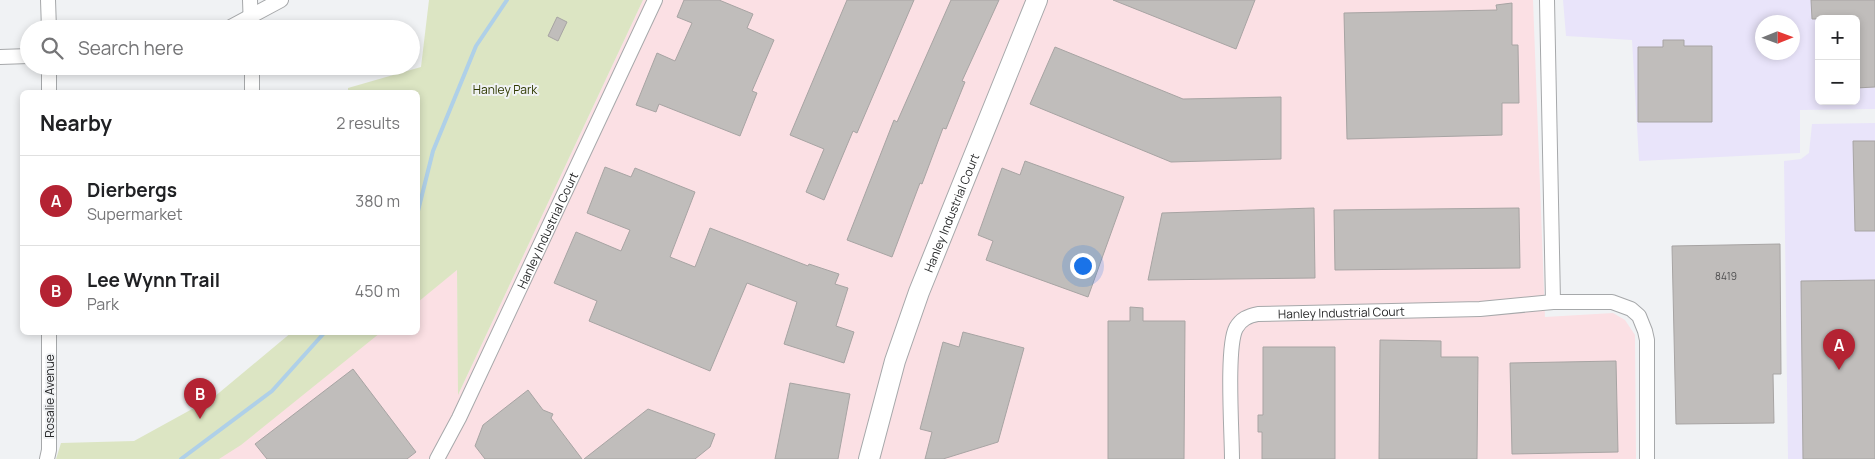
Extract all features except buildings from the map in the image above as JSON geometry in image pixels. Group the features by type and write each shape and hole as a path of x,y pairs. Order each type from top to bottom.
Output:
{"street":[{"path":"48,0 49,20"},
{"path":"250,0 251,20"},
{"path":"255,20 281,0"},
{"name":"Hanley Industrial Court","path":"437,459 655,0"},
{"name":"Hanley Industrial Court","path":"868,459 895,361 919,292 1037,0"},
{"path":"1547,0 1553,302"},
{"path":"0,57 20,56"},
{"path":"49,75 49,90"},
{"path":"252,75 252,90"},
{"name":"Hanley Industrial Court","path":"1232,459 1232,346 1236,328 1248,316 1258,314 1480,309 1553,302 1612,302 1631,308 1642,322 1647,340 1647,459"},
{"name":"Rosalie Avenue","path":"47,459 49,450 49,335"}],"shaded area":[{"path":"643,0 1533,0 1545,317 1613,313 1625,320 1635,335 1636,459 202,459 370,335 420,335 420,298 457,270 459,393"},
{"path":"1563,0 1875,0 1875,109 1800,110 1800,153 1639,161 1632,40 1566,36"},
{"path":"1875,123 1875,459 1788,459 1784,161 1801,159 1809,153 1812,124"}],"green space":[{"name":"Hanley Park","path":"429,0 643,0 458,395 457,270 420,300 420,90 348,90 348,88 393,75 420,75"},
{"path":"288,335 378,335 241,445 219,459 56,459 61,443 134,441 214,397"}],"waterway":[{"path":"420,203 433,151 476,46 507,0"},
{"path":"181,459 272,391 322,335"}],"place":[{"name":"Dierbergs","path":"1839,370"},
{"name":"Lee Wynn Trail","path":"200,419"}]}
